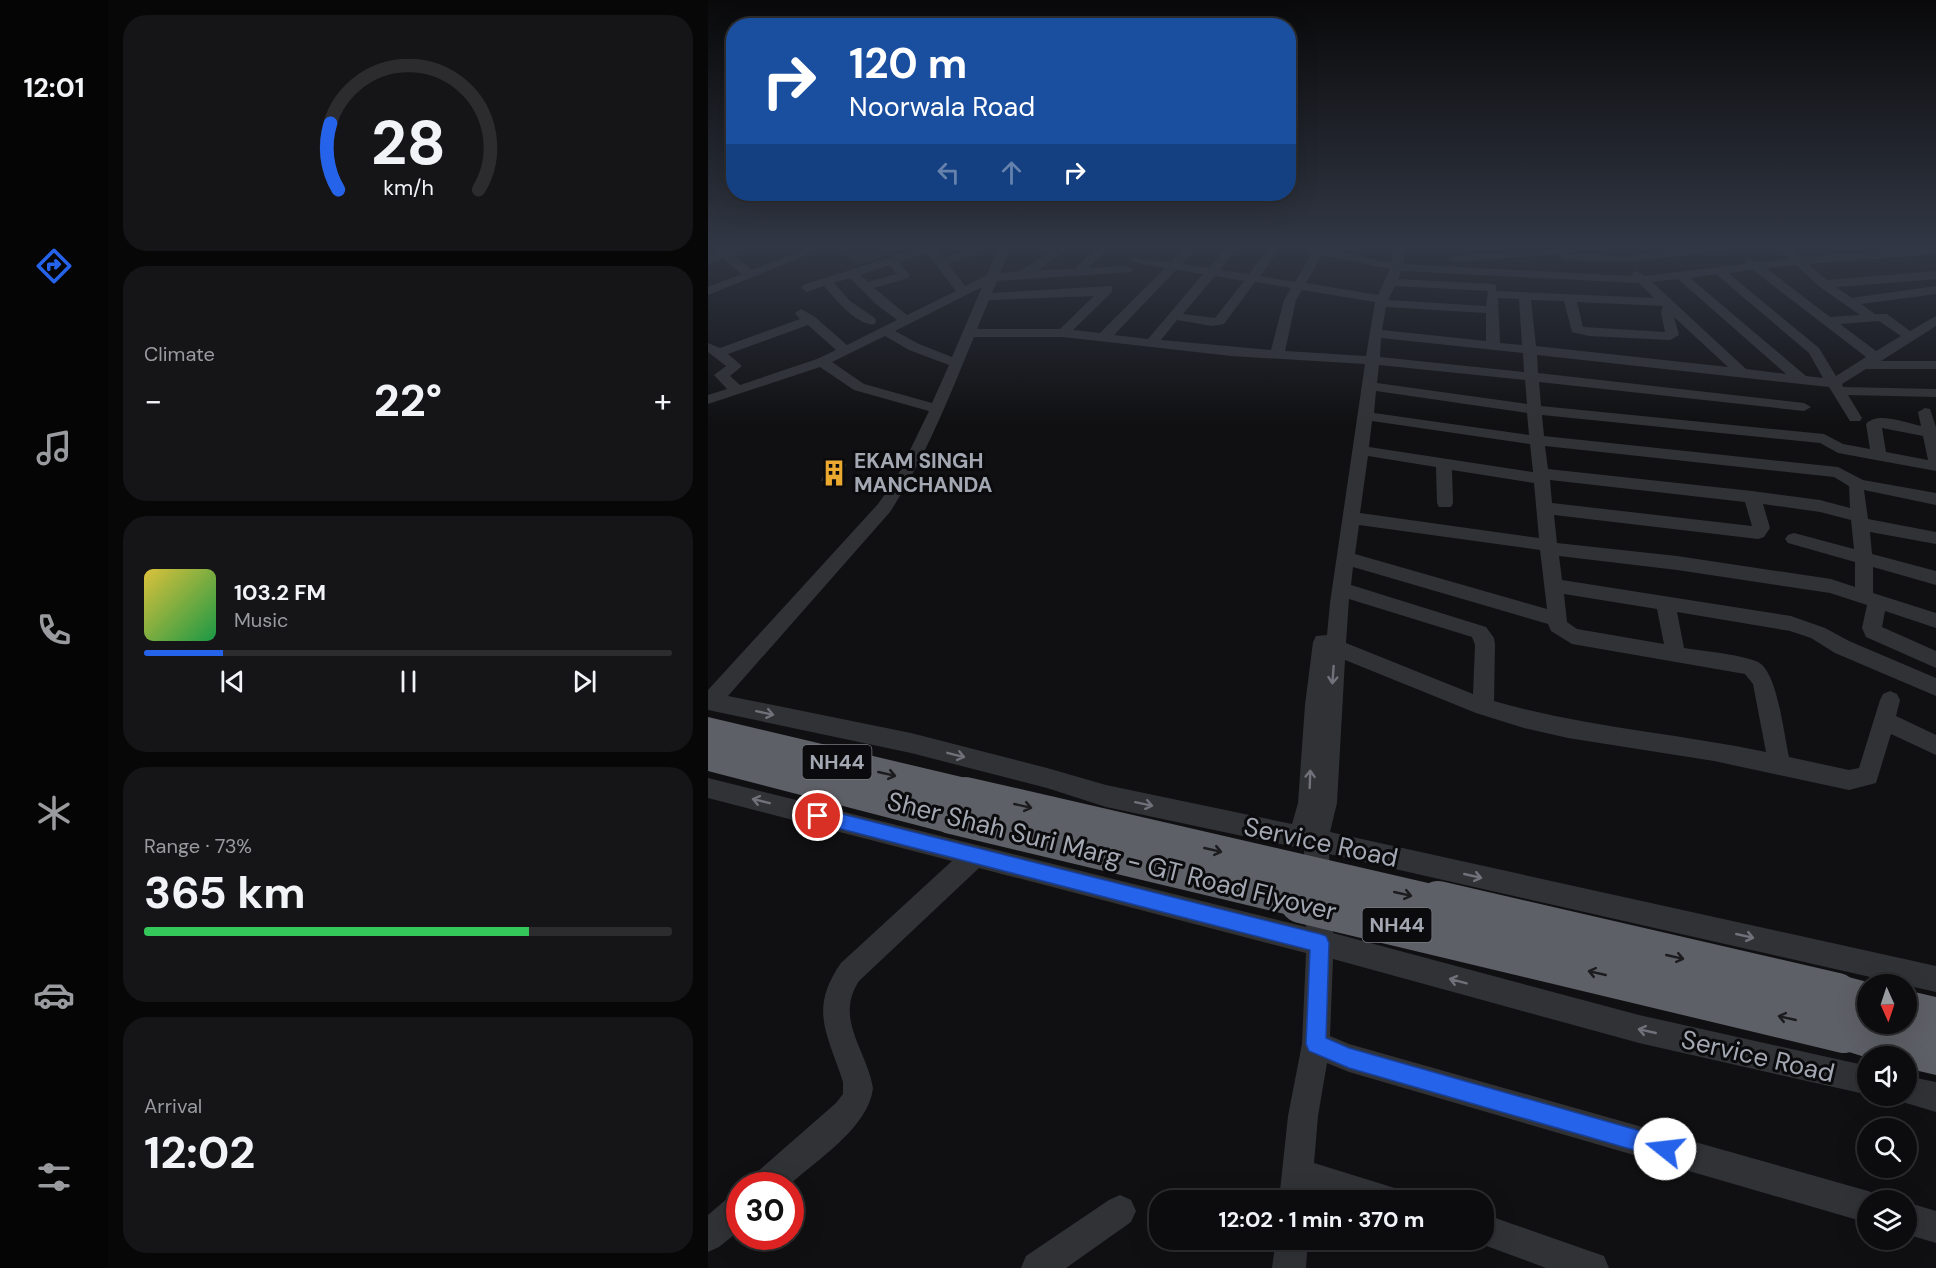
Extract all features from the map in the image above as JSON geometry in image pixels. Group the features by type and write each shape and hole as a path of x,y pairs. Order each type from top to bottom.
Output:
{"highway":[{"name":"Sher Shah Suri Marg - GT Road Flyover","path":"709,712 958,805"},
{"name":"Sher Shah Suri Marg - GT Road Flyover","path":"708,758 958,805 1849,1009 1936,1054"},
{"path":"1917,1013 1936,1017"}],"street":[{"path":"849,306 870,321"},
{"path":"887,306 907,321"},
{"path":"708,400 822,362 935,306"},
{"path":"709,712 884,508 916,457 979,306"},
{"path":"1063,333 1090,306"},
{"path":"1104,338 1135,306"},
{"path":"1151,343 1181,306"},
{"path":"1173,316 1217,322 1230,306"},
{"path":"1277,355 1289,306"},
{"path":"1308,838 1325,803 1335,647 1345,558 1370,386 1369,319 1375,306"},
{"path":"1318,1190 1297,1187 1303,1116 1316,1044 1320,943 1308,838 1316,705 1325,625 1362,384 1375,333 1377,306"},
{"path":"1448,306 1492,310"},
{"path":"1487,388 1492,306"},
{"path":"1526,306 1555,619 1563,632 1572,636 1749,667 1756,671 1763,684 1779,764"},
{"path":"1572,306 1578,330 1660,306"},
{"path":"1590,306 1671,336 1668,306"},
{"path":"1670,306 1742,373"},
{"path":"1716,306 1801,379"},
{"path":"1762,306 1810,346 1855,418"},
{"path":"1809,306 1876,358"},
{"path":"1855,306 1872,317"},
{"path":"708,370 719,353 805,317 846,351"},
{"path":"1829,321 1872,317 1887,319 1913,334 1936,340"},
{"path":"1837,387 1861,365 1936,320"},
{"path":"886,331 907,344 957,363"},
{"path":"968,333 1063,333 1277,355 1398,362 1442,382 1487,388 1534,409 1804,407"},
{"path":"1375,333 1801,379 1837,387 1936,393"},
{"path":"1398,335 1398,391"},
{"path":"1439,340 1442,382"},
{"path":"719,353 735,367 721,375 737,390"},
{"path":"822,362 859,387 938,409"},
{"path":"1661,363 1678,454"},
{"path":"1861,365 1936,365"},
{"path":"1370,386 1398,391 1442,382 1487,388 1531,377 1824,440 1838,448 1936,465"},
{"path":"1925,412 1936,459"},
{"path":"1365,416 1537,441 1838,472 1860,485 1936,499"},
{"path":"1880,455 1874,424 1877,422 1930,433"},
{"path":"1838,448 1838,472"},
{"path":"1360,450 1444,464 1541,476 1820,506 1860,520 1936,538"},
{"path":"1444,464 1445,503"},
{"path":"1860,485 1856,488 1871,598 1873,632 1936,660"},
{"path":"1545,508 1758,533 1761,528 1752,497"},
{"path":"1352,519 1796,580 1871,598 1936,621"},
{"path":"1794,539 1936,578"},
{"path":"1345,558 1555,619"},
{"path":"1553,585 1791,624 1818,633 1842,647 1936,687"},
{"path":"1341,589 1479,632 1484,638 1485,645 1483,707"},
{"path":"1665,603 1676,655"},
{"path":"1335,647 1483,707 1568,729 1659,741 1849,780 1868,776 1887,710 1936,745"},
{"name":"Service Road","path":"709,712 911,744 1047,778 1106,796 1308,838 1936,978"},
{"name":"Service Road","path":"708,789 1320,943 1639,1029 1857,1079"},
{"path":"781,1172 847,1114 856,1101 858,1087 834,1012 839,985 850,972 975,856"},
{"path":"1316,1044 1349,1058 1857,1204"},
{"path":"1917,1093 1936,1097"},
{"path":"1038,1268 1120,1211"},
{"path":"708,1236 726,1220"},
{"path":"1917,1221 1936,1227"},
{"path":"1494,1234 1592,1268"},
{"path":"1289,1268 1291,1250"}],"building":[{"name":"EKAM SINGH MANCHANDA","path":"845,465 839,478 822,480 828,467"}],"place":[{"name":"EKAM SINGH MANCHANDA","path":"834,473"}],"route":[{"path":"818,816 1320,943 1316,1044 1349,1058 1665,1149"}]}
